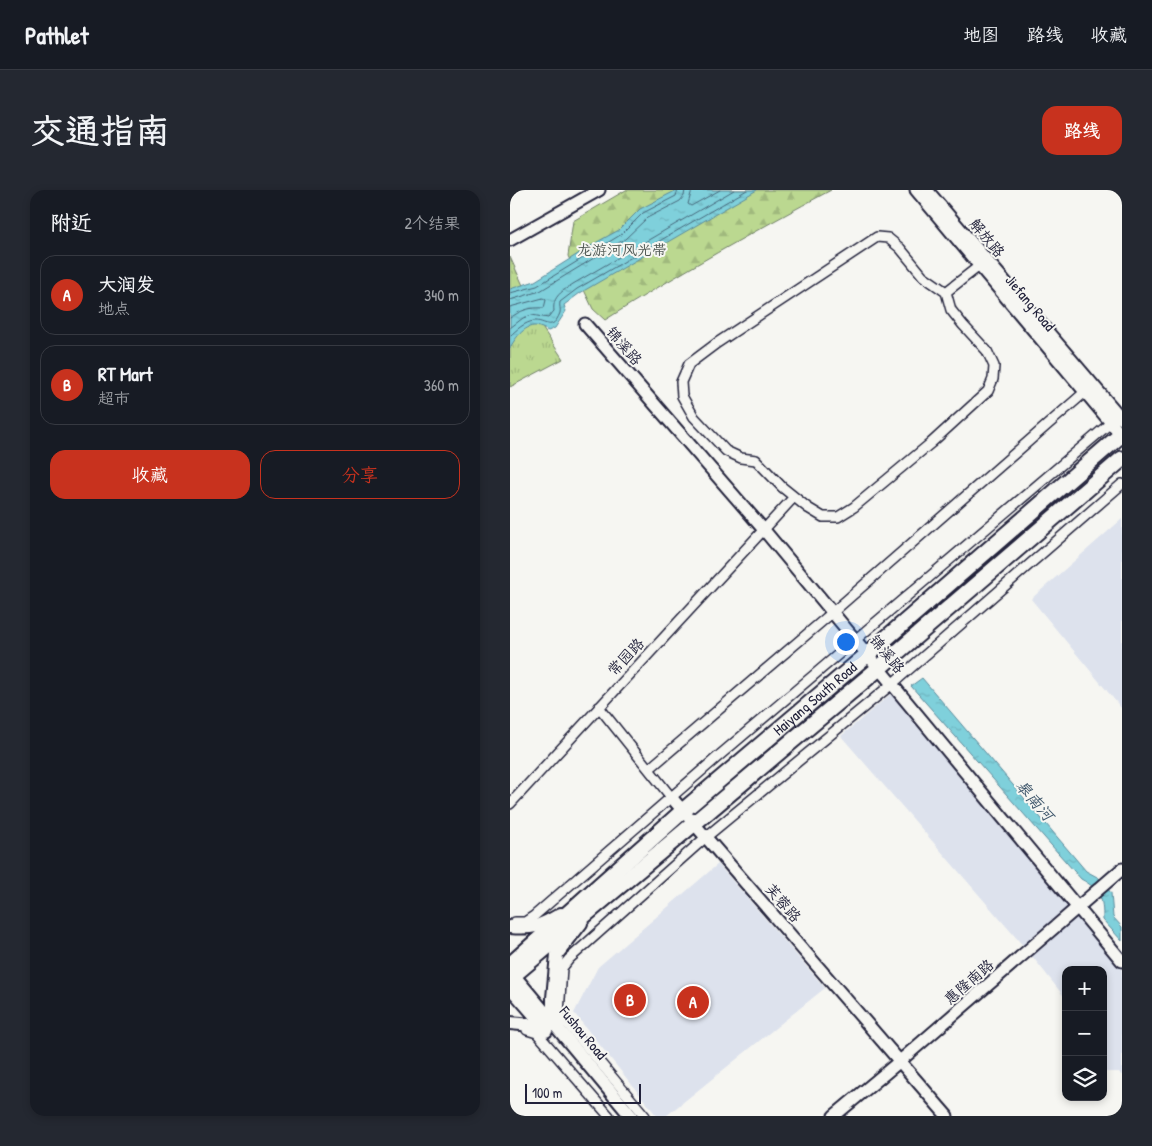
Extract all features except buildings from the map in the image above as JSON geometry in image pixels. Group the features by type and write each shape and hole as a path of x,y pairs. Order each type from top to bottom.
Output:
{"main road":[{"name":"Haiyang South Road","path":"511,975 584,908 684,810 1122,435"},
{"name":"Haiyang South Road","path":"584,908 694,823 879,668 1122,459"},
{"path":"510,927 541,926 584,908"},
{"path":"510,1022 532,1024 554,1032 553,998 557,954 584,908"},
{"name":"Fushou Road","path":"511,975 622,1116"},
{"name":"Fushou Road","path":"554,1032 632,1116"}],"street":[{"path":"511,238 599,190"},
{"name":"Jiefang Road","path":"916,190 983,263 1085,392 1118,417 1122,435"},
{"name":"解放路","path":"927,190 983,263 1118,417"},
{"path":"877,237 888,238 900,248 923,276 946,292 951,310 987,351 994,366 993,379 988,391 931,443 854,507 838,517 823,517 794,497 756,460 741,458 726,451 694,417 682,396 681,382 689,364 718,343 877,237"},
{"path":"946,292 983,263"},
{"name":"锦溪路","path":"585,324 764,530 1122,961"},
{"path":"650,769 1085,392"},
{"path":"510,922 525,922 534,916 671,796 1118,417"},
{"path":"645,1116 559,1014 562,968 569,959 706,837 892,684 1122,484"},
{"name":"常园路","path":"510,804 794,497"},
{"name":"芙蓉路","path":"599,707 671,796 947,1116"},
{"name":"惠隆南路","path":"834,1116 1122,869"},
{"path":"510,1028 520,1028 536,1033 609,1116"}],"shaded area":[{"path":"1122,519 1122,709 1031,599"},
{"path":"892,693 1122,970 1122,1076 1119,1072 1107,1072 1107,966 1062,966 1062,994 1032,956 841,736"},
{"path":"718,864 825,988 666,1116 657,1116 574,1013 598,967"}],"green space":[{"name":"龙游河风光带","path":"626,190 831,190 717,253 605,320 593,309 568,256 573,221"},
{"path":"510,257 543,329 563,359 510,387"}],"water":[{"path":"677,190 757,190 580,293 564,305 566,311 555,328 548,331 536,326 527,328 517,337 510,348 510,289 535,281 619,230 640,209"},
{"path":"922,678 1086,871 1099,878 1111,893 1113,917 1122,927 1122,941 1103,920 1100,895 1097,891 1081,879 911,686"}],"place":[{"name":"RT Mart","path":"630,1000"},
{"name":"大润发","path":"693,1002"}],"water label":[{"name":"皋南河","path":"1035,800"}]}
